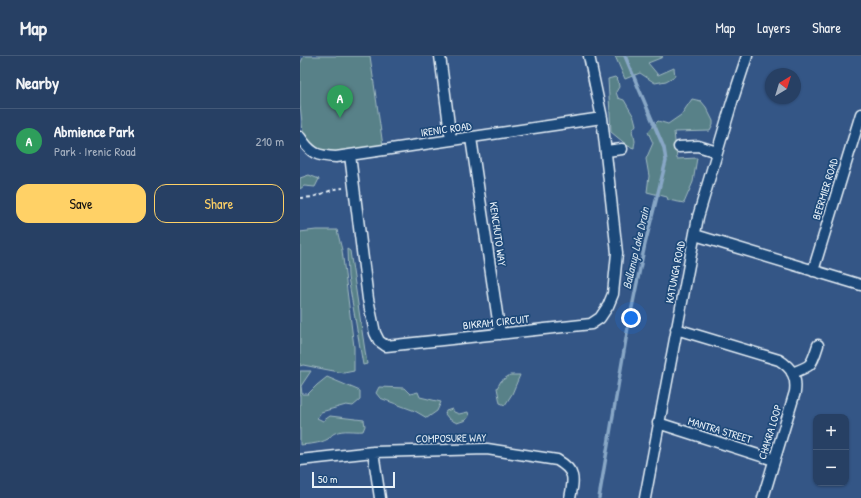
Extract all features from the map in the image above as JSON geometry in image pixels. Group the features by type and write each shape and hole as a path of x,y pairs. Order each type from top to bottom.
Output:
{"street":[{"path":"440,56 451,140"},
{"name":"BIKRAM CIRCUIT","path":"350,155 368,299 375,333 379,341 386,346 591,324 600,318 608,306 613,294 616,253 602,118 589,56"},
{"name":"KATUNGA ROAD","path":"645,498 698,217 747,56"},
{"name":"BEERMIER ROAD","path":"813,271 861,114"},
{"name":"IRENIC ROAD","path":"300,138 307,149 320,156 336,157 602,118"},
{"name":"KENCHUTO WAY","path":"471,138 500,334"},
{"path":"679,147 698,146 717,152"},
{"path":"606,151 622,149"},
{"path":"695,235 861,285"},
{"path":"676,329 779,360 788,365 792,373 808,367 812,362 818,346"},
{"name":"CHAKRA LOOP","path":"763,498 795,392 796,383 792,373"},
{"name":"MANTRA STREET","path":"658,423 774,460"},
{"name":"COMPOSURE WAY","path":"300,460 373,452 487,449 557,460 564,464 570,471 573,478 570,498"},
{"path":"373,452 380,498"}],"path":[{"path":"300,198 313,197 334,189 345,188"}],"green space":[{"path":"304,56 370,56 383,146 334,153 321,150 311,142 303,132 300,104 300,64"},
{"path":"615,56 662,56 663,57 648,63 658,75 674,68 675,76 666,81 655,83 640,73 625,79"},
{"path":"615,77 618,80 619,87 616,92 618,98 624,100 634,117 636,125 632,132 635,141 634,148 628,146 611,132 608,79"},
{"path":"692,99 701,101 706,107 713,121 713,125 710,131 674,132 677,159 697,158 693,182 684,203 668,200 667,197 647,192 649,176 646,159 653,143 648,132 658,121 668,124 681,115"},
{"path":"309,175 319,179 315,187 304,186 300,189 300,178"},
{"path":"337,230 342,250 354,347 354,371 344,373 303,365 300,366 300,232"},
{"path":"347,249 350,251 367,364 363,365 348,277"},
{"path":"300,371 311,371 301,386 302,394 308,394 327,377 360,391 360,400 353,406 346,405 321,412 317,418 323,421 330,416 364,420 365,426 363,431 338,432 321,442 300,445"},
{"path":"510,375 520,375 512,394 505,405 500,403 497,388 501,381"},
{"path":"379,387 404,388 410,394 418,392 420,397 441,402 437,411 427,418 415,411 380,398 376,393"},
{"path":"452,409 454,412 459,414 468,412 469,416 466,420 457,423 449,419 445,414 446,411"}],"waterway":[{"name":"Ballanup Lake Drain","path":"599,498 628,327 645,244 666,161 664,148 625,56"}],"place":[{"name":"Abmience Park","path":"340,118"}]}
